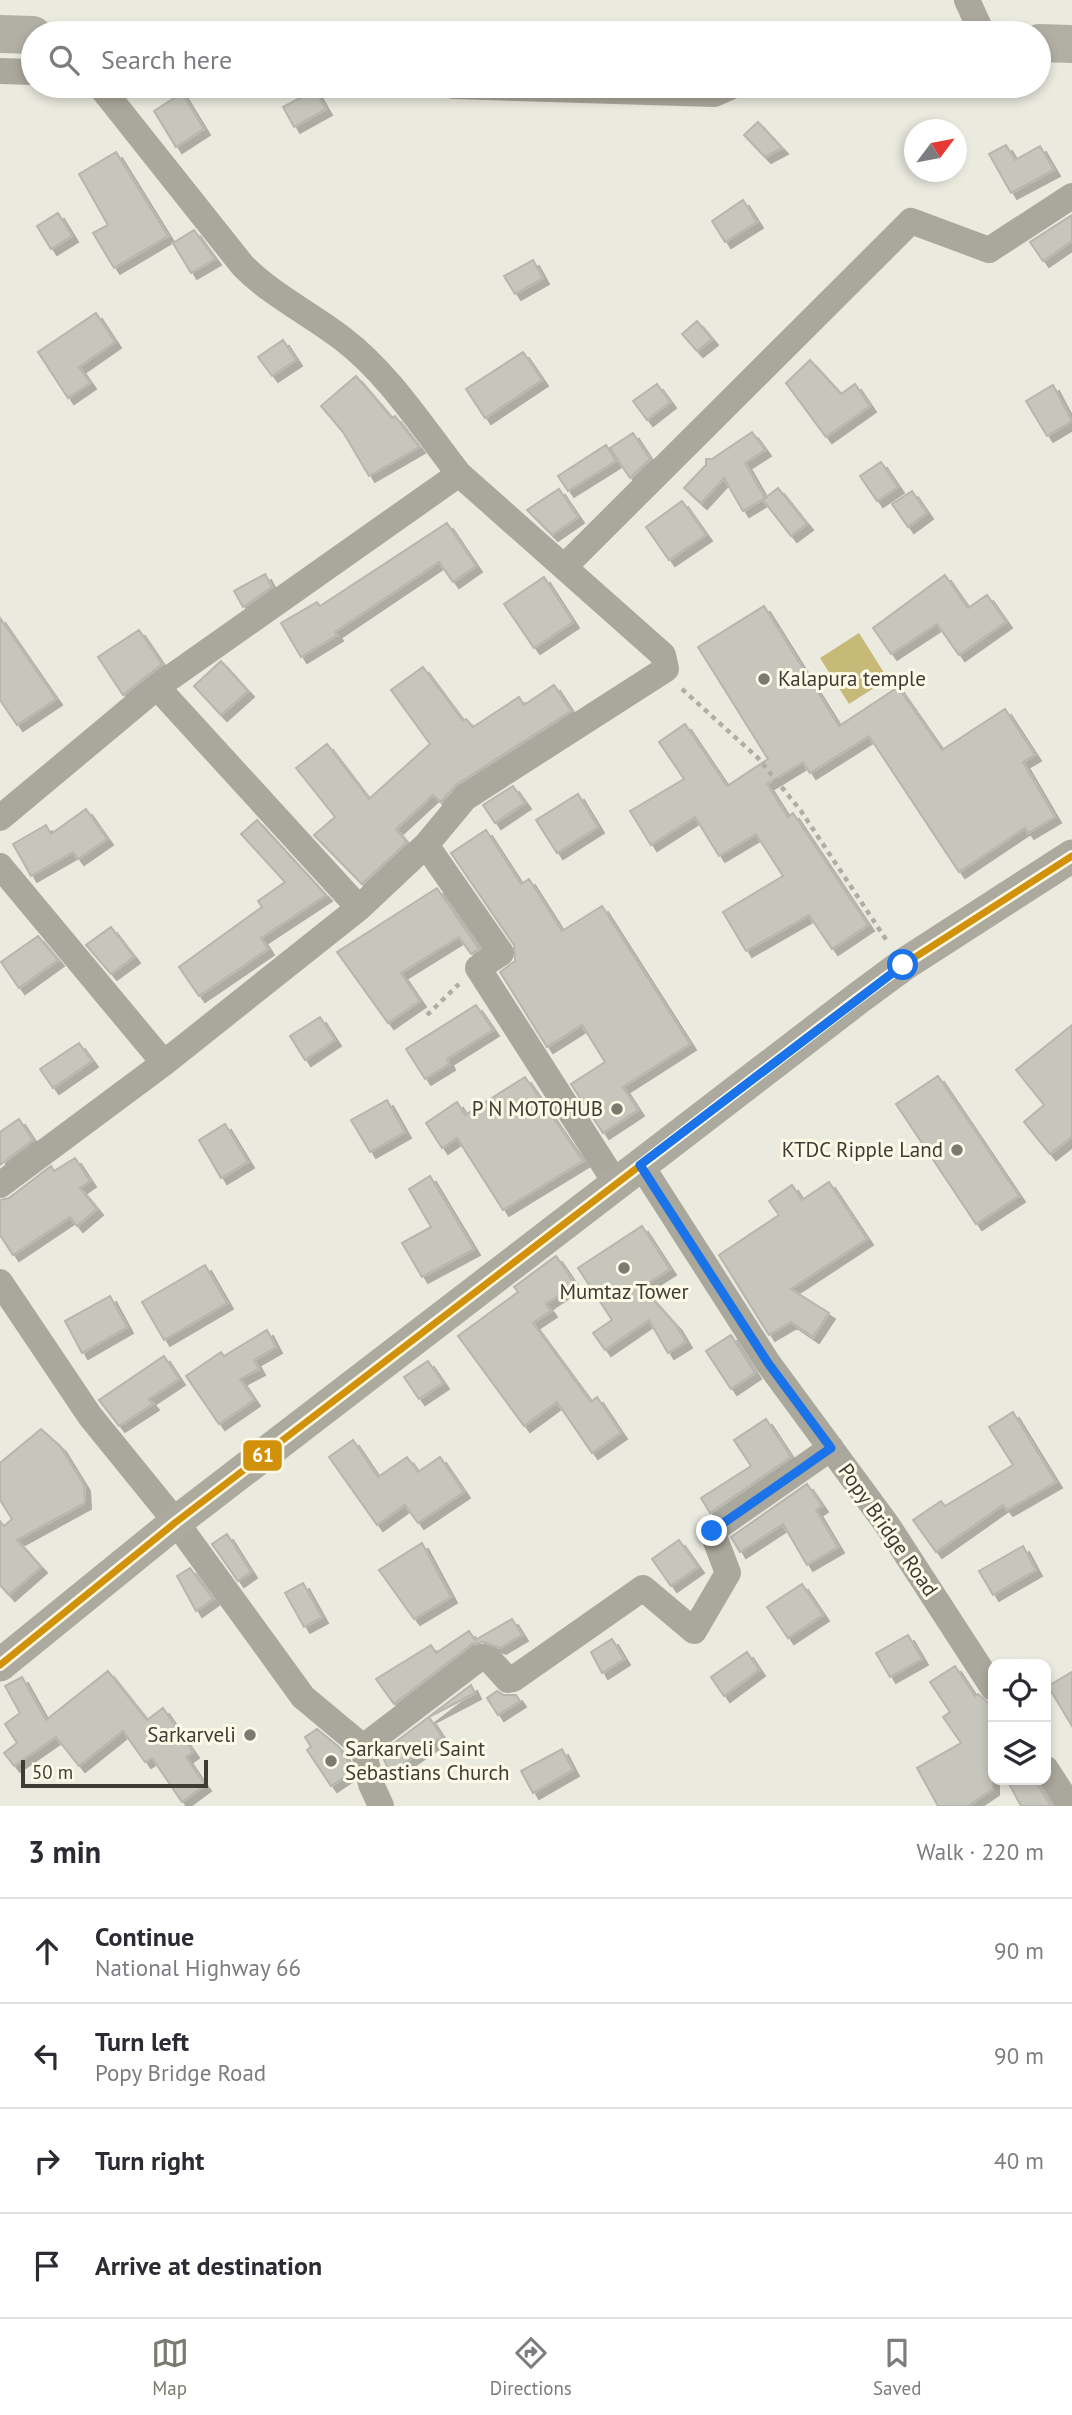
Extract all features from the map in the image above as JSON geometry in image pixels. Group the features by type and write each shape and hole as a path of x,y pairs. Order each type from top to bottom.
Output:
{"highway":[{"path":"0,34 21,35"},
{"path":"1051,43 1072,44"}],"main road":[{"path":"0,1665 176,1522 903,965 1072,856"}],"street":[{"path":"967,0 977,21"},
{"path":"0,71 21,72"},
{"path":"0,1185 164,1063 359,908 426,845 465,798 666,668 663,655 459,474 383,376 344,340 266,289 243,266 110,98"},
{"path":"564,567 911,221 989,250 1072,196"},
{"path":"0,818 158,687 459,474"},
{"path":"158,687 359,908"},
{"path":"426,845 501,953 478,968"},
{"path":"0,866 164,1063"},
{"name":"Popy Bridge Road","path":"478,968 888,1525 988,1680"},
{"path":"0,1282 90,1416 176,1522 303,1697 363,1748 370,1784 381,1806"},
{"path":"363,1748 481,1657 489,1659 508,1680 513,1679 643,1588 694,1631 728,1573 712,1531 831,1448"},
{"path":"1051,1777 1070,1806"}],"path":[{"path":"662,673 719,720 792,800 903,965"},
{"path":"426,1015 437,1002 478,968"}],"shaded area":[{"path":"859,633 888,679 849,704 820,658"}],"building":[{"path":"174,98 185,98 204,129 176,147 154,111"},
{"path":"300,98 320,98 326,109 294,127 283,107"},
{"path":"758,122 782,148 765,157 744,135"},
{"path":"1006,145 1015,160 1040,146 1054,170 1011,193 989,154"},
{"path":"116,152 168,236 114,268 93,233 108,225 79,174"},
{"path":"743,200 757,222 725,242 712,221"},
{"path":"58,213 72,236 51,249 37,226"},
{"path":"1072,215 1072,241 1043,261 1030,242"},
{"path":"194,230 215,259 191,273 173,243"},
{"path":"533,260 543,278 515,294 504,276"},
{"path":"96,313 115,342 79,367 90,383 68,398 38,352"},
{"path":"697,321 712,339 697,351 682,334"},
{"path":"283,340 296,360 272,376 258,357"},
{"path":"523,352 542,380 485,418 466,389"},
{"path":"810,360 841,394 855,384 870,406 826,437 786,383"},
{"path":"356,376 392,418 395,416 419,447 369,476 343,432 321,406"},
{"path":"657,384 670,402 647,420 633,401"},
{"path":"1053,385 1072,421 1047,436 1026,401"},
{"path":"752,432 765,450 745,463 765,498 743,511 724,478 701,503 684,488 706,465 706,459 712,459"},
{"path":"633,433 650,459 630,478 610,448"},
{"path":"606,445 616,461 568,491 558,476"},
{"path":"881,462 898,487 877,501 860,476"},
{"path":"778,488 807,524 791,536 763,500"},
{"path":"559,489 578,517 552,535 527,510"},
{"path":"912,491 927,513 908,527 892,504"},
{"path":"682,501 706,535 669,560 646,527"},
{"path":"447,523 476,566 453,582 439,562 335,632 337,635 301,657 281,623 317,602 320,606"},
{"path":"265,574 272,587 243,607 234,591"},
{"path":"945,575 968,608 987,595 1006,622 959,655 937,624 891,654 873,628"},
{"path":"544,577 573,622 534,648 504,604"},
{"path":"764,606 839,726 898,687 942,750 1005,709 1035,755 1023,762 1055,817 1028,833 1025,828 959,872 869,736 810,773 803,762 767,784 788,817 793,813 868,925 832,949 809,915 746,951 723,912 783,876 756,834 719,856 695,817 651,845 630,811 684,779 659,742 685,724 727,786 768,759 698,647"},
{"path":"0,618 56,699 17,725 0,700"},
{"path":"139,630 162,664 123,695 98,657"},
{"path":"221,661 248,691 221,715 194,686"},
{"path":"423,667 463,721 466,719 473,727 519,697 524,705 554,685 571,711 456,785 441,802 433,795 396,829 407,842 362,884 314,835 335,817 296,768 327,744 369,799 430,744 391,690"},
{"path":"513,786 525,803 495,823 483,805"},
{"path":"578,794 598,827 557,853 536,820"},
{"path":"86,809 107,839 78,859 73,852 31,876 13,844 46,825 51,834"},
{"path":"257,820 326,895 261,938 268,949 199,996 179,967 262,907 258,901 285,882 241,834"},
{"path":"486,830 521,884 529,879 562,931 602,906 690,1044 623,1087 638,1110 603,1133 571,1084 605,1062 582,1025 547,1047 500,972 515,961 514,945 451,853"},
{"path":"437,888 479,949 471,954 459,937 401,973 420,1001 388,1023 337,952"},
{"path":"111,927 134,957 111,974 86,945"},
{"path":"38,936 58,960 19,988 1,962"},
{"path":"476,1005 493,1030 447,1059 449,1064 425,1079 406,1049"},
{"path":"320,1017 335,1040 305,1060 290,1036"},
{"path":"1072,1025 1072,1137 1050,1154 1024,1122 1044,1105 1016,1070"},
{"path":"79,1043 92,1061 53,1088 40,1069"},
{"name":"KTDC Ripple Land","path":"938,1076 1019,1196 976,1224 896,1104"},
{"path":"525,1077 583,1161 503,1210 457,1138 442,1148 426,1123 457,1102 465,1115"},
{"path":"387,1100 405,1132 370,1152 351,1120"},
{"path":"19,1119 33,1140 0,1165 0,1132"},
{"path":"225,1124 248,1162 221,1178 199,1140"},
{"path":"75,1158 90,1181 80,1188 97,1209 77,1226 70,1217 13,1255 0,1235 0,1200 9,1198 51,1166 54,1171"},
{"path":"430,1176 474,1249 422,1277 402,1243 431,1227 409,1189"},
{"path":"829,1182 867,1239 791,1289 829,1313 813,1337 791,1322 769,1335 719,1255 779,1215 769,1201 792,1185 802,1200"},
{"path":"642,1226 670,1269 642,1287 676,1325 686,1342 668,1353 649,1320 605,1350 593,1333 612,1320 578,1268"},
{"path":"556,1256 575,1284 546,1304 551,1311 533,1323 591,1402 597,1397 621,1433 592,1453 557,1402 524,1426 458,1336 518,1292 514,1287"},
{"path":"205,1265 227,1303 164,1340 142,1302"},
{"path":"110,1296 127,1327 82,1353 65,1321"},
{"path":"267,1330 276,1347 254,1360 259,1369 240,1379 254,1400 219,1424 186,1376 221,1352 224,1356"},
{"path":"731,1335 755,1373 731,1389 706,1351"},
{"path":"164,1356 179,1379 149,1399 153,1404 119,1426 99,1400"},
{"path":"428,1361 443,1383 419,1399 404,1377"},
{"path":"1013,1412 1056,1482 1007,1510 1003,1505 936,1552 913,1520 941,1501 945,1506 1013,1465 989,1427"},
{"path":"766,1419 791,1457 710,1513 701,1498 751,1466 734,1440"},
{"path":"41,1429 60,1446 84,1485 85,1503 17,1540 41,1567 9,1595 0,1585 0,1521 4,1526 12,1519 0,1500 0,1463"},
{"path":"353,1440 378,1477 407,1457 418,1472 440,1457 464,1492 418,1523 405,1505 377,1525 329,1457"},
{"path":"807,1484 822,1506 816,1510 838,1547 807,1565 783,1524 740,1552 731,1537"},
{"path":"227,1534 251,1572 238,1581 212,1544"},
{"path":"679,1540 698,1567 671,1586 652,1559"},
{"path":"422,1543 451,1597 414,1619 379,1570"},
{"path":"1023,1546 1036,1570 993,1595 979,1571"},
{"path":"190,1568 213,1599 196,1611 177,1576"},
{"path":"303,1583 322,1617 304,1627 285,1593"},
{"path":"802,1584 823,1615 788,1638 767,1607"},
{"path":"512,1619 522,1635 500,1648 484,1642 472,1644 394,1704 376,1679 431,1645 436,1653 469,1631 475,1640"},
{"path":"908,1635 922,1659 890,1677 876,1653"},
{"path":"612,1639 624,1659 602,1673 591,1652"},
{"path":"747,1652 759,1670 724,1696 711,1677"},
{"path":"955,1666 975,1696 978,1694 988,1703 988,1785 993,1785 993,1789 968,1806 938,1806 917,1768 961,1743 943,1717 950,1712 930,1682"},
{"path":"108,1671 147,1720 163,1708 193,1752 186,1757 205,1785 182,1802 152,1758 145,1762 123,1731 79,1766 56,1737 14,1766 4,1753 17,1743 5,1724 20,1713 5,1686 22,1677 46,1720"},
{"path":"1072,1672 1072,1726 1051,1691 1051,1684"},
{"path":"471,1685 475,1693 429,1717 442,1737 390,1773 381,1753"},
{"path":"497,1691 504,1695 516,1695 520,1701 498,1715 487,1698"},
{"name":"Sarkarveli Saint Sebastians Church","path":"317,1729 339,1747 351,1766 352,1772 331,1786 307,1750 311,1747 305,1737"},
{"path":"562,1749 573,1770 533,1793 521,1771"},
{"path":"1010,1785 1037,1785 1051,1806 1021,1806"}],"transit line":[{"name":"61","path":"0,1665 176,1522 857,999 903,965 1072,856"}],"place":[{"name":"Kalapura temple","path":"764,679"},
{"name":"P N MOTOHUB","path":"617,1109"},
{"name":"KTDC Ripple Land","path":"957,1150"},
{"name":"Mumtaz Tower","path":"624,1268"},
{"name":"Sarkarveli","path":"250,1735"},
{"name":"Sarkarveli Saint Sebastians Church","path":"331,1761"}],"route":[{"path":"712,1531 831,1448 768,1363 640,1165 903,965"}]}
